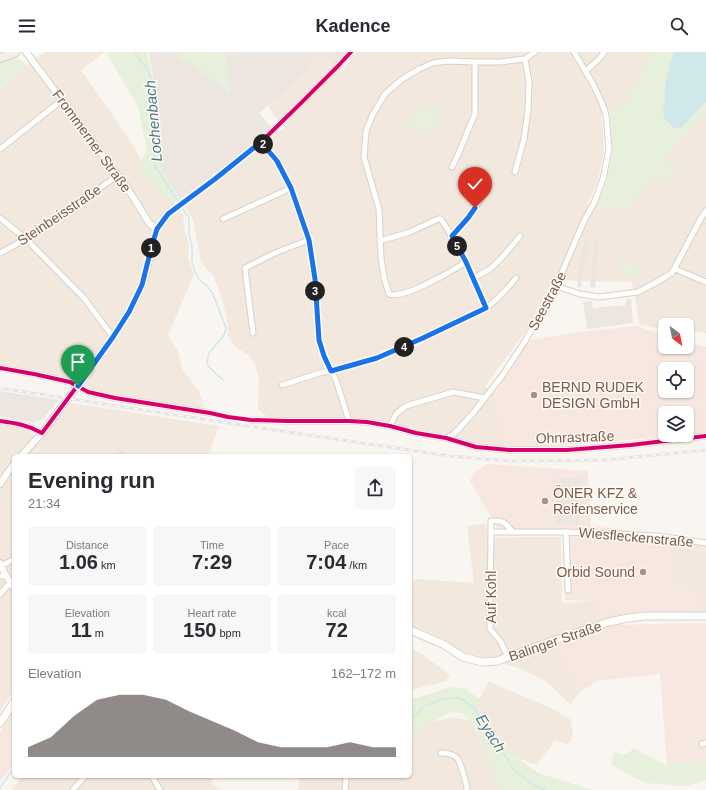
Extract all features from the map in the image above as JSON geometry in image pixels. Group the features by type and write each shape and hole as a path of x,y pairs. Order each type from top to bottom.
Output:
{"main road":[{"path":"0,58 13,53"},
{"name":"Balinger Straße","path":"412,631 443,644 463,657 482,662 497,661 508,658 609,622 628,618 645,616 706,616"},
{"path":"0,723 12,705"}],"street":[{"name":"Frommerner Straße","path":"26,52 133,198 149,223 157,229"},
{"path":"23,454 42,433 78,386 129,312 142,285 157,229 168,214 261,142 338,66 350,52"},
{"path":"466,262 425,285 393,296 388,294 384,277 380,241 379,209 364,157 366,131 373,114 385,94 401,80 419,69 433,63 448,61 500,62 525,59 535,52"},
{"name":"Seestraße","path":"446,438 454,434 474,412 502,376 525,341 556,286 594,203 602,180 609,149 606,115 593,84 574,52"},
{"path":"586,71 600,58 604,52"},
{"path":"515,172 524,139 528,110 529,82 525,59"},
{"path":"452,167 475,114 475,62"},
{"path":"0,149 62,100"},
{"path":"261,142 277,161 291,188 309,240 315,279 319,340 324,356 336,380 349,421"},
{"name":"Steinbeisstraße","path":"0,253 26,239 117,176"},
{"path":"223,219 291,188"},
{"path":"452,236 468,218 480,200"},
{"path":"556,286 580,294 599,297 638,292 655,284 672,273 706,211"},
{"path":"0,218 26,239 84,298 113,337"},
{"path":"380,241 410,232 441,219 466,262 486,308"},
{"path":"474,278 489,270 520,236"},
{"path":"253,332 245,268 277,252 309,240"},
{"path":"674,269 706,282"},
{"path":"282,385 323,372 377,358 423,338 486,308 516,278"},
{"path":"0,368 70,382 88,392 210,413"},
{"path":"390,426 396,414 406,406 453,392 485,398"},
{"path":"250,420 349,421 390,426 416,433 446,438"},
{"path":"0,421 23,425 42,433"},
{"name":"Ohnrastraße","path":"446,438 476,447 508,450 567,450 631,445 706,436"},
{"path":"0,484 12,467"},
{"path":"491,532 491,521 498,520 514,532"},
{"name":"Wiesfleckenstraße","path":"491,532 566,532 658,536 706,543"},
{"name":"Auf Kohl","path":"491,532 490,629 501,642 508,658"},
{"name":"Wiesfleckenstraße","path":"566,532 568,590"},
{"path":"0,594 12,585 3,576 0,564 12,560"},
{"path":"441,753 450,753 458,759 467,784 467,790"},
{"path":"73,790 83,778"},
{"path":"153,778 160,790"},
{"path":"345,790 346,778"}],"shaded area":[{"path":"45,52 105,52 81,70 129,139 147,169 172,198 183,215 185,231 189,244 188,258 194,274 168,335 178,352 182,369 199,391 205,411 89,389 75,381 40,372 0,367 0,89 27,65"},
{"path":"149,52 172,52 205,73 229,92 225,53 319,52 302,76 283,94 259,113 271,127 222,169 180,199 158,164 153,114 155,90"},
{"path":"319,52 341,72 357,52 651,52 627,103 601,117 604,152 597,183 587,204 628,211 653,175 665,184 665,155 677,145 706,112 706,333 694,331 694,318 658,318 658,329 640,325 632,282 553,280 526,331 485,386 495,393 504,447 476,445 447,435 406,426 353,419 271,419 258,410 259,377 254,363 250,357 235,346 228,337 228,324 223,301 214,277 201,262 193,219 185,207 284,128 268,105 283,94 302,76"},
{"path":"319,52 347,52 335,66"},
{"path":"584,239 588,240 586,264 584,264 581,287 577,287 579,263 581,263"},
{"path":"594,242 599,242 595,288 590,287"},
{"path":"626,299 631,299 633,323 587,329 583,302 592,301 593,308 626,305"},
{"path":"636,326 658,333 658,354 694,354 694,344 706,347 706,433 694,434 694,406 658,406 658,437 535,448 504,447 495,393 529,340 579,332"},
{"path":"0,391 59,400 42,419 33,423 0,416"},
{"path":"71,403 219,426 209,454 12,454 12,693 0,711 0,424 29,431 40,439"},
{"path":"487,464 588,471 591,526 706,539 706,550 675,546 671,584 700,587 701,611 644,611 604,619 594,601 565,600 563,535 498,529 470,481 473,474"},
{"path":"560,478 582,478 578,524 555,524"},
{"path":"486,523 488,538 561,537 562,603 594,601 604,619 552,637 577,695 571,705 547,682 522,669 505,664 500,656 485,658 467,653 456,648 443,638 412,626 412,582 416,579 474,583 467,526"},
{"path":"675,546 706,550 706,611 701,611 700,587 671,584"},
{"path":"706,623 706,760 667,766 660,674 596,681 577,695 554,643 608,625"},
{"path":"412,650 420,653 450,675 446,681 412,690"},
{"path":"489,681 551,708 570,719 573,735 571,741 567,744 553,740 552,745 536,765 516,757 496,734 476,706"},
{"path":"12,713 12,766 0,781 0,732"},
{"path":"454,717 470,721 492,762 495,781 502,790 298,790 300,778 412,778 412,736 433,722"},
{"path":"21,778 212,778 213,784 221,790 12,790"}],"green space":[{"path":"108,52 147,52 155,90 153,114 158,164 180,199 171,204 137,167 147,150 138,107 107,54"},
{"path":"172,52 228,52 225,53 229,92 205,73"},
{"path":"651,52 706,52 706,112 677,145 665,155 676,173 665,184 653,176 628,211 597,206 606,183 613,152 609,112 627,103"},
{"path":"11,54 27,65 0,88 0,58"},
{"path":"425,105 440,109 438,122 436,125 421,132 404,123"},
{"path":"621,262 641,264 638,276 622,274"},
{"path":"451,687 464,688 480,699 476,706 496,734 516,757 538,773 592,790 502,790 495,781 492,762 470,721 462,713 450,712 412,736 412,699"},
{"path":"634,748 667,766 706,760 706,780 687,786 645,783 611,764 614,752 626,755"}],"water":[{"path":"674,52 706,52 706,102 681,128 674,128 664,118 663,111 665,102 665,86"}],"waterway":[{"name":"Lochenbach","path":"134,52 149,71 153,88 150,116 155,166 179,203"},
{"name":"Lochenbach","path":"181,206 189,218 192,262 195,272 199,279 213,294 226,328 224,335 209,353 207,362 208,366 223,380"},
{"name":"Eyach","path":"412,719 423,707 442,699 459,698 474,707 514,770 535,786 546,790"},
{"name":"Eyach","path":"0,788 12,770"}],"railway":[{"path":"0,388 449,456 511,461 604,460 706,450"}],"cycle path":[{"path":"0,421 27,426 42,433 113,337 129,312 146,274 157,229 168,214 261,142 351,52"},
{"path":"0,368 70,382 88,392 115,398 228,417 251,420 367,422 446,438 476,447 509,450 567,450 631,445 706,436"}],"place":[{"name":"BERND RUDEK DESIGN GmbH","path":"534,395"},
{"name":"ÖNER KFZ & Reifenservice","path":"545,501"},
{"name":"Orbid Sound","path":"643,572"}],"route":[{"path":"78,386 129,312 146,274 157,229 168,214 261,142 277,161 291,188 309,240 315,279 319,340 331,371 377,358 486,308 474,278 452,236 475,208"}]}
